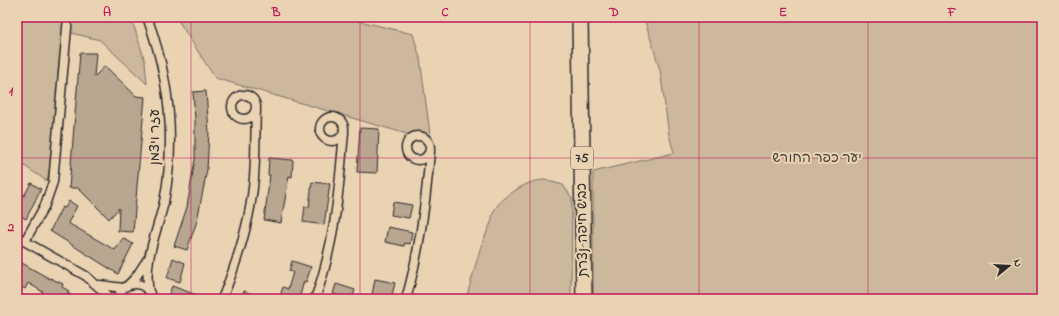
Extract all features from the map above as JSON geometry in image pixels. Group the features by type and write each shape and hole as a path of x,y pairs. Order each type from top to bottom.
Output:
{"highway":[{"name":"כביש חיפה-נצרת","path":"580,17 584,299"}],"street":[{"path":"25,241 46,204 53,182 68,17"},
{"name":"עזר ויצמן","path":"147,17 162,64 170,121 164,202 148,258"},
{"path":"222,299 237,260 249,216 254,178 256,110 255,102 251,97 241,95 235,98 232,107 234,113 239,118 246,119 252,116 256,110"},
{"path":"315,299 323,276 332,235 342,164 344,125 339,119 333,117 326,119 321,126 321,133 325,138 337,146 340,152 342,164"},
{"path":"246,119 255,131"},
{"path":"331,141 341,138 344,132"},
{"path":"406,299 418,254 427,181 430,151 430,144 425,138 419,136 412,138 408,142 407,152 411,158 417,160 424,168 427,181"},
{"path":"417,160 427,157 430,151"},
{"path":"17,237 86,276 112,299"},
{"path":"117,299 125,286 136,277 148,258"},
{"path":"148,258 147,270 150,295"},
{"path":"97,285 125,286 140,284 150,295"}],"green space":[{"path":"17,17 131,17 145,61 147,84 100,40 63,31 51,162 47,181 17,161"},
{"path":"176,17 351,17 351,19 413,34 420,58 431,141 215,78"},
{"name":"יער כפר החורש","path":"644,17 1034,17 1042,25 1042,299 593,299 593,172 674,153 669,135 660,70"},
{"path":"545,180 563,185 572,198 571,299 466,299 481,246 495,209 505,198 524,185 531,182"}],"building":[{"path":"80,53 96,53 94,77 105,66 136,96 145,97 133,232 118,231 119,208 109,219 78,188 69,188"},
{"path":"206,91 209,132 207,170 197,221 187,250 174,246 187,207 195,159 193,92"},
{"path":"360,128 379,129 377,173 357,172"},
{"path":"269,158 293,160 292,177 289,176 281,223 264,220 270,175 268,175"},
{"path":"312,182 330,184 324,225 303,222 305,206 309,207"},
{"path":"31,183 41,189 26,219 17,214 17,192 24,196"},
{"path":"69,201 77,206 68,223 115,250 123,238 133,244 118,274 50,231 62,207 65,208"},
{"path":"393,202 412,205 409,218 391,215"},
{"path":"388,227 412,232 410,244 405,243 404,246 385,242"},
{"path":"173,258 185,263 180,282 167,278"},
{"path":"292,261 311,267 306,282 304,281 299,299 279,299 283,287 288,289 293,272 289,271"},
{"path":"22,263 50,279 63,284 62,287 69,291 67,293 78,299 50,299 42,295 43,292 28,283 25,289 17,284 17,273"},
{"path":"375,279 395,283 391,299 372,295"},
{"path":"336,284 355,290 352,299 339,299 340,296 333,294"},
{"path":"172,286 205,298 173,299 168,297"},
{"path":"244,291 263,299 241,299"}]}
